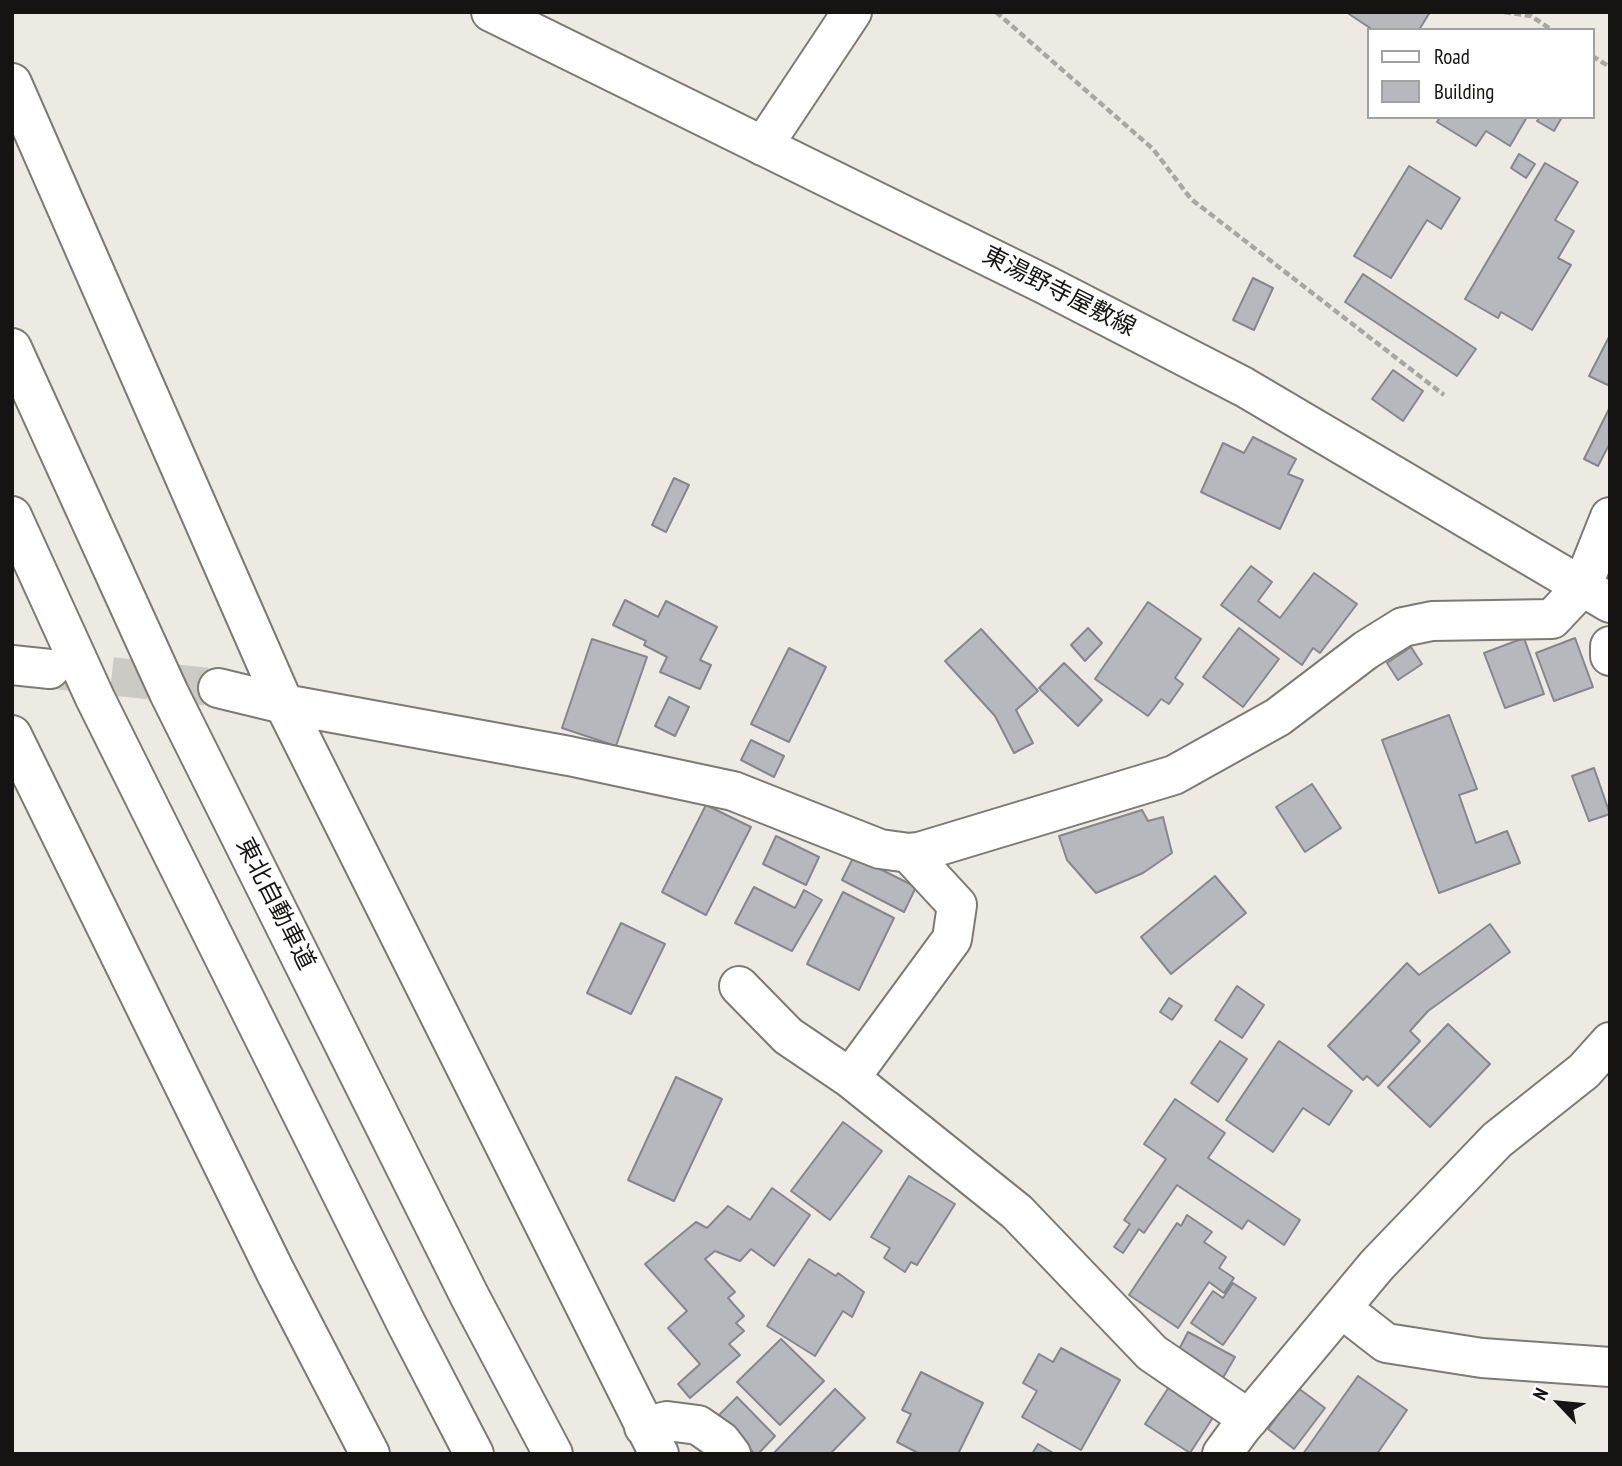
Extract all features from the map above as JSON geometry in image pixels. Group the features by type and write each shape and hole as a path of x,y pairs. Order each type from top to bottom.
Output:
{"main road":[{"name":"東湯野寺屋敷線","path":"491,12 1044,284 1244,387 1596,595"},
{"path":"763,146 852,12"},
{"path":"12,83 284,704 651,1440 667,1421 698,1425 720,1441 731,1454"},
{"name":"東北自動車道","path":"12,348 169,693 468,1295 553,1454"},
{"path":"12,516 95,698 474,1454"},
{"path":"218,688 284,704 569,757 733,791 880,849 919,852 1174,775 1278,716 1366,650 1403,627 1432,621 1552,619 1596,595 1610,517"},
{"path":"1610,646 1610,656"},
{"path":"12,665 50,669"},
{"path":"12,735 276,1273 370,1454"},
{"path":"850,1078 952,939 957,905 909,853"},
{"path":"739,986 788,1036 850,1078 1017,1212 1152,1353 1249,1419"},
{"path":"1222,1454 1377,1265 1497,1140 1584,1071 1610,1042"},
{"path":"1341,1308 1386,1343 1482,1358 1610,1367"}],"path":[{"path":"996,12 1153,149 1191,199 1444,395"},
{"path":"1506,12 1531,16 1549,28"},
{"path":"1594,57 1610,67"}],"building":[{"path":"1346,12 1430,12 1420,28 1370,28"},
{"path":"1439,119 1526,119 1510,146 1486,131 1476,146 1437,122"},
{"path":"1538,119 1561,119 1554,131 1537,121"},
{"path":"1519,154 1535,164 1526,178 1511,168"},
{"path":"1545,163 1578,182 1555,220 1574,231 1558,258 1571,265 1532,330 1501,312 1498,318 1465,299"},
{"path":"1409,166 1460,198 1441,229 1427,220 1391,278 1354,256"},
{"path":"1363,274 1476,349 1457,376 1345,302"},
{"path":"1253,278 1273,288 1254,330 1233,320"},
{"path":"1610,335 1610,386 1589,376"},
{"path":"1393,370 1423,391 1403,421 1372,399"},
{"path":"1610,407 1610,443 1598,466 1584,459"},
{"path":"1253,437 1296,459 1288,474 1303,480 1280,529 1201,492 1223,443 1244,453"},
{"path":"674,478 689,485 666,532 652,525"},
{"path":"1251,566 1272,582 1258,601 1280,618 1314,573 1357,604 1320,653 1313,648 1302,665 1221,605"},
{"path":"625,600 658,617 666,601 717,627 700,660 711,665 700,689 660,672 667,657 644,645 646,641 613,625"},
{"path":"1148,602 1201,639 1175,678 1183,684 1169,704 1161,699 1148,716 1095,679"},
{"path":"1088,628 1102,643 1085,661 1071,645"},
{"path":"1239,628 1279,659 1243,707 1203,677"},
{"path":"981,629 1038,691 1016,710 1033,743 1014,753 995,716 945,661"},
{"path":"1524,638 1544,694 1505,708 1484,653"},
{"path":"1575,638 1593,687 1554,701 1536,653"},
{"path":"592,639 647,657 616,746 562,728"},
{"path":"1411,647 1422,664 1398,680 1387,663"},
{"path":"789,648 826,667 789,742 751,724"},
{"path":"1064,663 1102,700 1078,726 1039,688"},
{"path":"669,697 689,707 675,736 655,726"},
{"path":"1449,715 1477,789 1459,795 1476,843 1507,831 1520,863 1439,893 1382,740"},
{"path":"751,740 784,756 774,777 741,760"},
{"path":"1594,768 1610,814 1589,821 1572,776"},
{"path":"1312,784 1341,828 1305,852 1276,807"},
{"path":"706,805 751,827 706,915 662,892"},
{"path":"1142,810 1148,821 1163,817 1172,853 1143,873 1096,893 1067,860 1059,836"},
{"path":"776,836 819,857 806,885 763,864"},
{"path":"854,856 916,887 904,912 842,880"},
{"path":"1215,876 1246,913 1171,974 1141,937"},
{"path":"754,887 795,908 804,890 822,900 792,951 735,923"},
{"path":"843,892 894,918 859,990 807,964"},
{"path":"621,923 665,944 631,1014 587,993"},
{"path":"1490,924 1510,952 1428,1011 1410,1031 1420,1041 1378,1086 1367,1076 1363,1080 1328,1046 1407,963 1419,975"},
{"path":"1237,986 1264,1005 1242,1038 1215,1020"},
{"path":"1169,998 1182,1006 1172,1020 1160,1012"},
{"path":"1448,1024 1490,1064 1430,1127 1388,1087"},
{"path":"1220,1041 1247,1059 1218,1102 1191,1083"},
{"path":"1279,1041 1352,1091 1329,1125 1303,1108 1273,1152 1226,1120"},
{"path":"676,1077 722,1099 674,1201 628,1180"},
{"path":"1175,1099 1225,1133 1208,1158 1300,1220 1284,1245 1248,1220 1242,1229 1177,1185 1144,1233 1139,1229 1123,1253 1114,1247 1130,1224 1124,1220 1166,1159 1144,1144"},
{"path":"843,1122 882,1151 830,1220 791,1191"},
{"path":"909,1176 955,1204 917,1265 911,1262 905,1272 884,1258 890,1248 871,1237"},
{"path":"772,1188 810,1215 774,1266 751,1249 740,1261 715,1251 705,1259 735,1292 728,1298 744,1316 736,1323 744,1331 729,1344 740,1355 690,1398 678,1384 700,1364 668,1328 687,1311 645,1264 696,1222 707,1228 728,1206 750,1220"},
{"path":"1187,1215 1212,1232 1204,1242 1226,1257 1219,1268 1234,1278 1224,1293 1209,1282 1178,1328 1129,1295 1177,1223 1181,1226"},
{"path":"809,1259 836,1276 838,1273 864,1292 852,1317 843,1311 815,1356 767,1326"},
{"path":"1233,1283 1256,1298 1223,1345 1191,1323 1213,1291 1223,1298"},
{"path":"1188,1332 1235,1357 1220,1383 1174,1359"},
{"path":"781,1339 824,1381 780,1425 737,1382"},
{"path":"1061,1348 1120,1380 1081,1450 1022,1417 1037,1391 1023,1383 1039,1354 1053,1362"},
{"path":"921,1372 983,1403 958,1454 920,1454 897,1442 911,1414 902,1410"},
{"path":"1358,1376 1407,1410 1377,1454 1303,1454"},
{"path":"1169,1387 1214,1416 1190,1453 1145,1424"},
{"path":"1298,1388 1325,1408 1294,1449 1268,1429"},
{"path":"835,1389 865,1418 830,1454 773,1454"},
{"path":"737,1397 775,1436 758,1454 718,1416"},
{"path":"1038,1444 1055,1454 1032,1454"}],"tunnel":[{"path":"55,670 218,688"}]}
